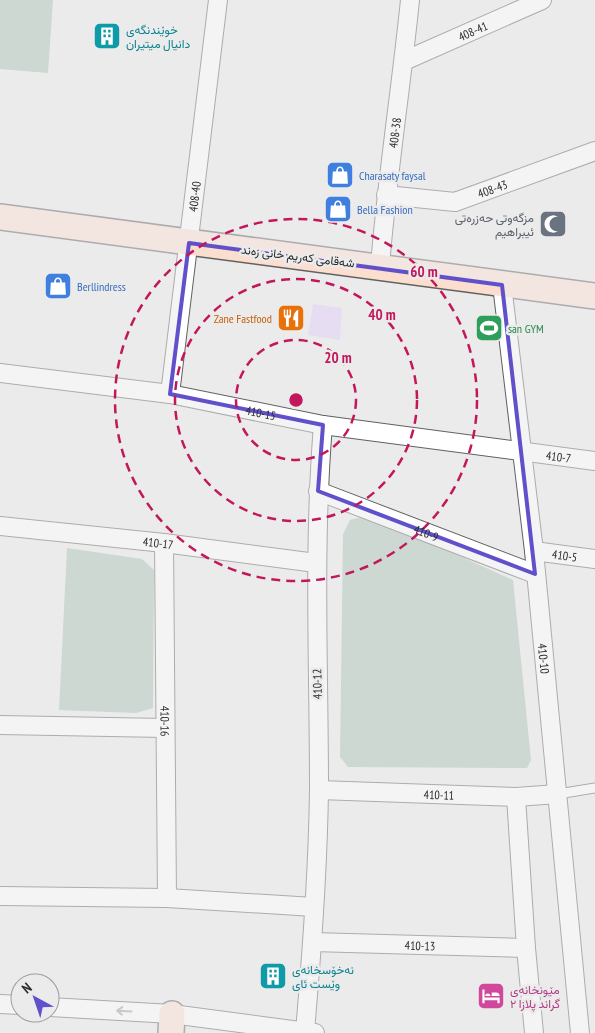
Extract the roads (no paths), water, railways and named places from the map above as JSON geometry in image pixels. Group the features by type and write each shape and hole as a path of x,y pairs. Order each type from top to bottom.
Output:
{"street":[{"name":"408-40","path":"170,394 218,0"},
{"name":"408-38","path":"380,266 386,195 410,0"},
{"name":"408-41","path":"404,61 542,0"},
{"name":"408-43","path":"386,195 456,202 595,151"},
{"name":"شەقامی کەریم خانی زەند","path":"0,217 595,296"},
{"name":"410-10","path":"502,285 534,551 580,1033"},
{"name":"410-15","path":"0,373 170,394 323,426 522,450"},
{"name":"410-12","path":"310,1032 319,790 316,563 318,491 323,426"},
{"name":"410-7","path":"522,450 595,461"},
{"name":"410-9","path":"318,491 535,574"},
{"name":"410-17","path":"0,526 164,543 316,563"},
{"name":"410-16","path":"164,543 167,898"},
{"name":"410-5","path":"534,551 595,559"},
{"path":"0,724 165,728"},
{"name":"410-11","path":"319,790 516,797 558,794"},
{"path":"516,797 526,948 534,1033"},
{"path":"0,896 167,898 314,907"},
{"name":"410-13","path":"312,942 526,948"},
{"path":"60,1008 172,1024 310,1032"}],"lane":[{"path":"558,794 595,788"}],"place":[{"name":"خوێندنگەی دانیال میتیران","path":"107,36"},
{"name":"Charasaty faysal","path":"340,175"},
{"name":"Bella Fashion","path":"338,209"},
{"name":"مزگەوتی حەزرەتی ئیبراهیم","path":"553,224"},
{"name":"Berllindress","path":"58,286"},
{"name":"Zane Fastfood","path":"291,318"},
{"name":"san GYM","path":"489,328"},
{"name":"نەخۆسخانەی وێست ئای","path":"273,976"},
{"name":"مێونخانەی گراند پلازا ٢","path":"491,996"}]}
